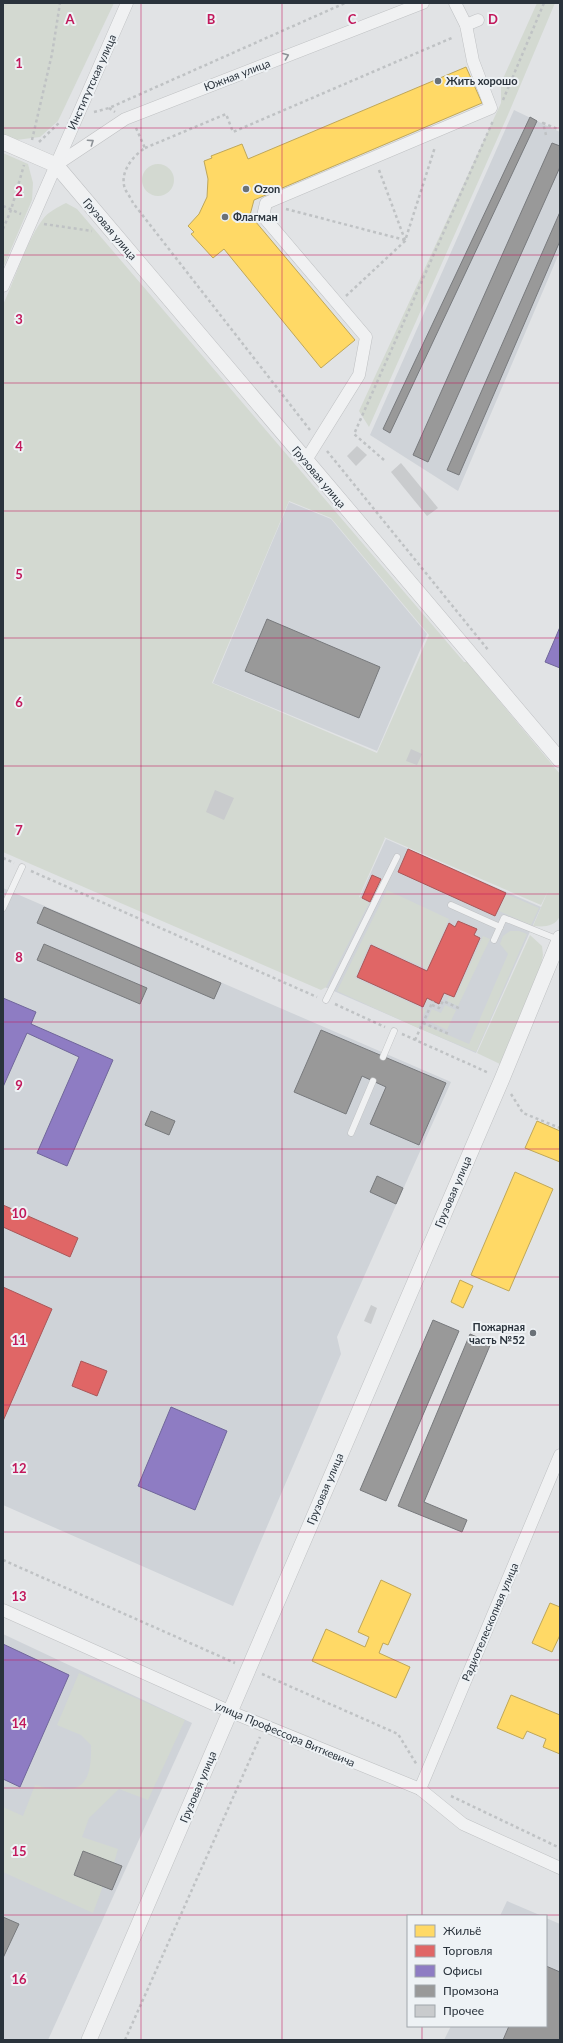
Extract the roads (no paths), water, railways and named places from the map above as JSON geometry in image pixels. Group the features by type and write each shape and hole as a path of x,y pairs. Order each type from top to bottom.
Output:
{"street":[{"name":"Институтская улица","path":"3,286 42,193 57,164 127,3"},
{"name":"Южная улица","path":"57,164 125,119 423,3"},
{"path":"306,460 360,375 366,337 263,216 266,203 491,108 473,61 466,25 455,3"},
{"path":"466,25 478,20"},
{"path":"3,139 57,164"},
{"path":"3,142 29,151"},
{"name":"Грузовая улица","path":"57,164 560,760"},
{"name":"Грузовая улица","path":"89,2040 502,1079 559,939"},
{"name":"Радиотелескопная улица","path":"420,1789 560,1455"},
{"name":"улица Профессора Виткевича","path":"3,1610 230,1712 420,1789 463,1824 560,1868"}],"lane":[{"path":"326,1000 390,879 397,857"},
{"path":"3,908 22,867"},
{"path":"451,906 500,927"},
{"path":"494,940 504,918 559,939"},
{"path":"383,1057 394,1031"},
{"path":"351,1133 373,1081"}],"place":[{"name":"Жить хорошо","path":"438,81"},
{"name":"Ozon","path":"246,189"},
{"name":"Флагман","path":"225,217"},
{"name":"Пожарная часть №52","path":"533,1333"}]}
